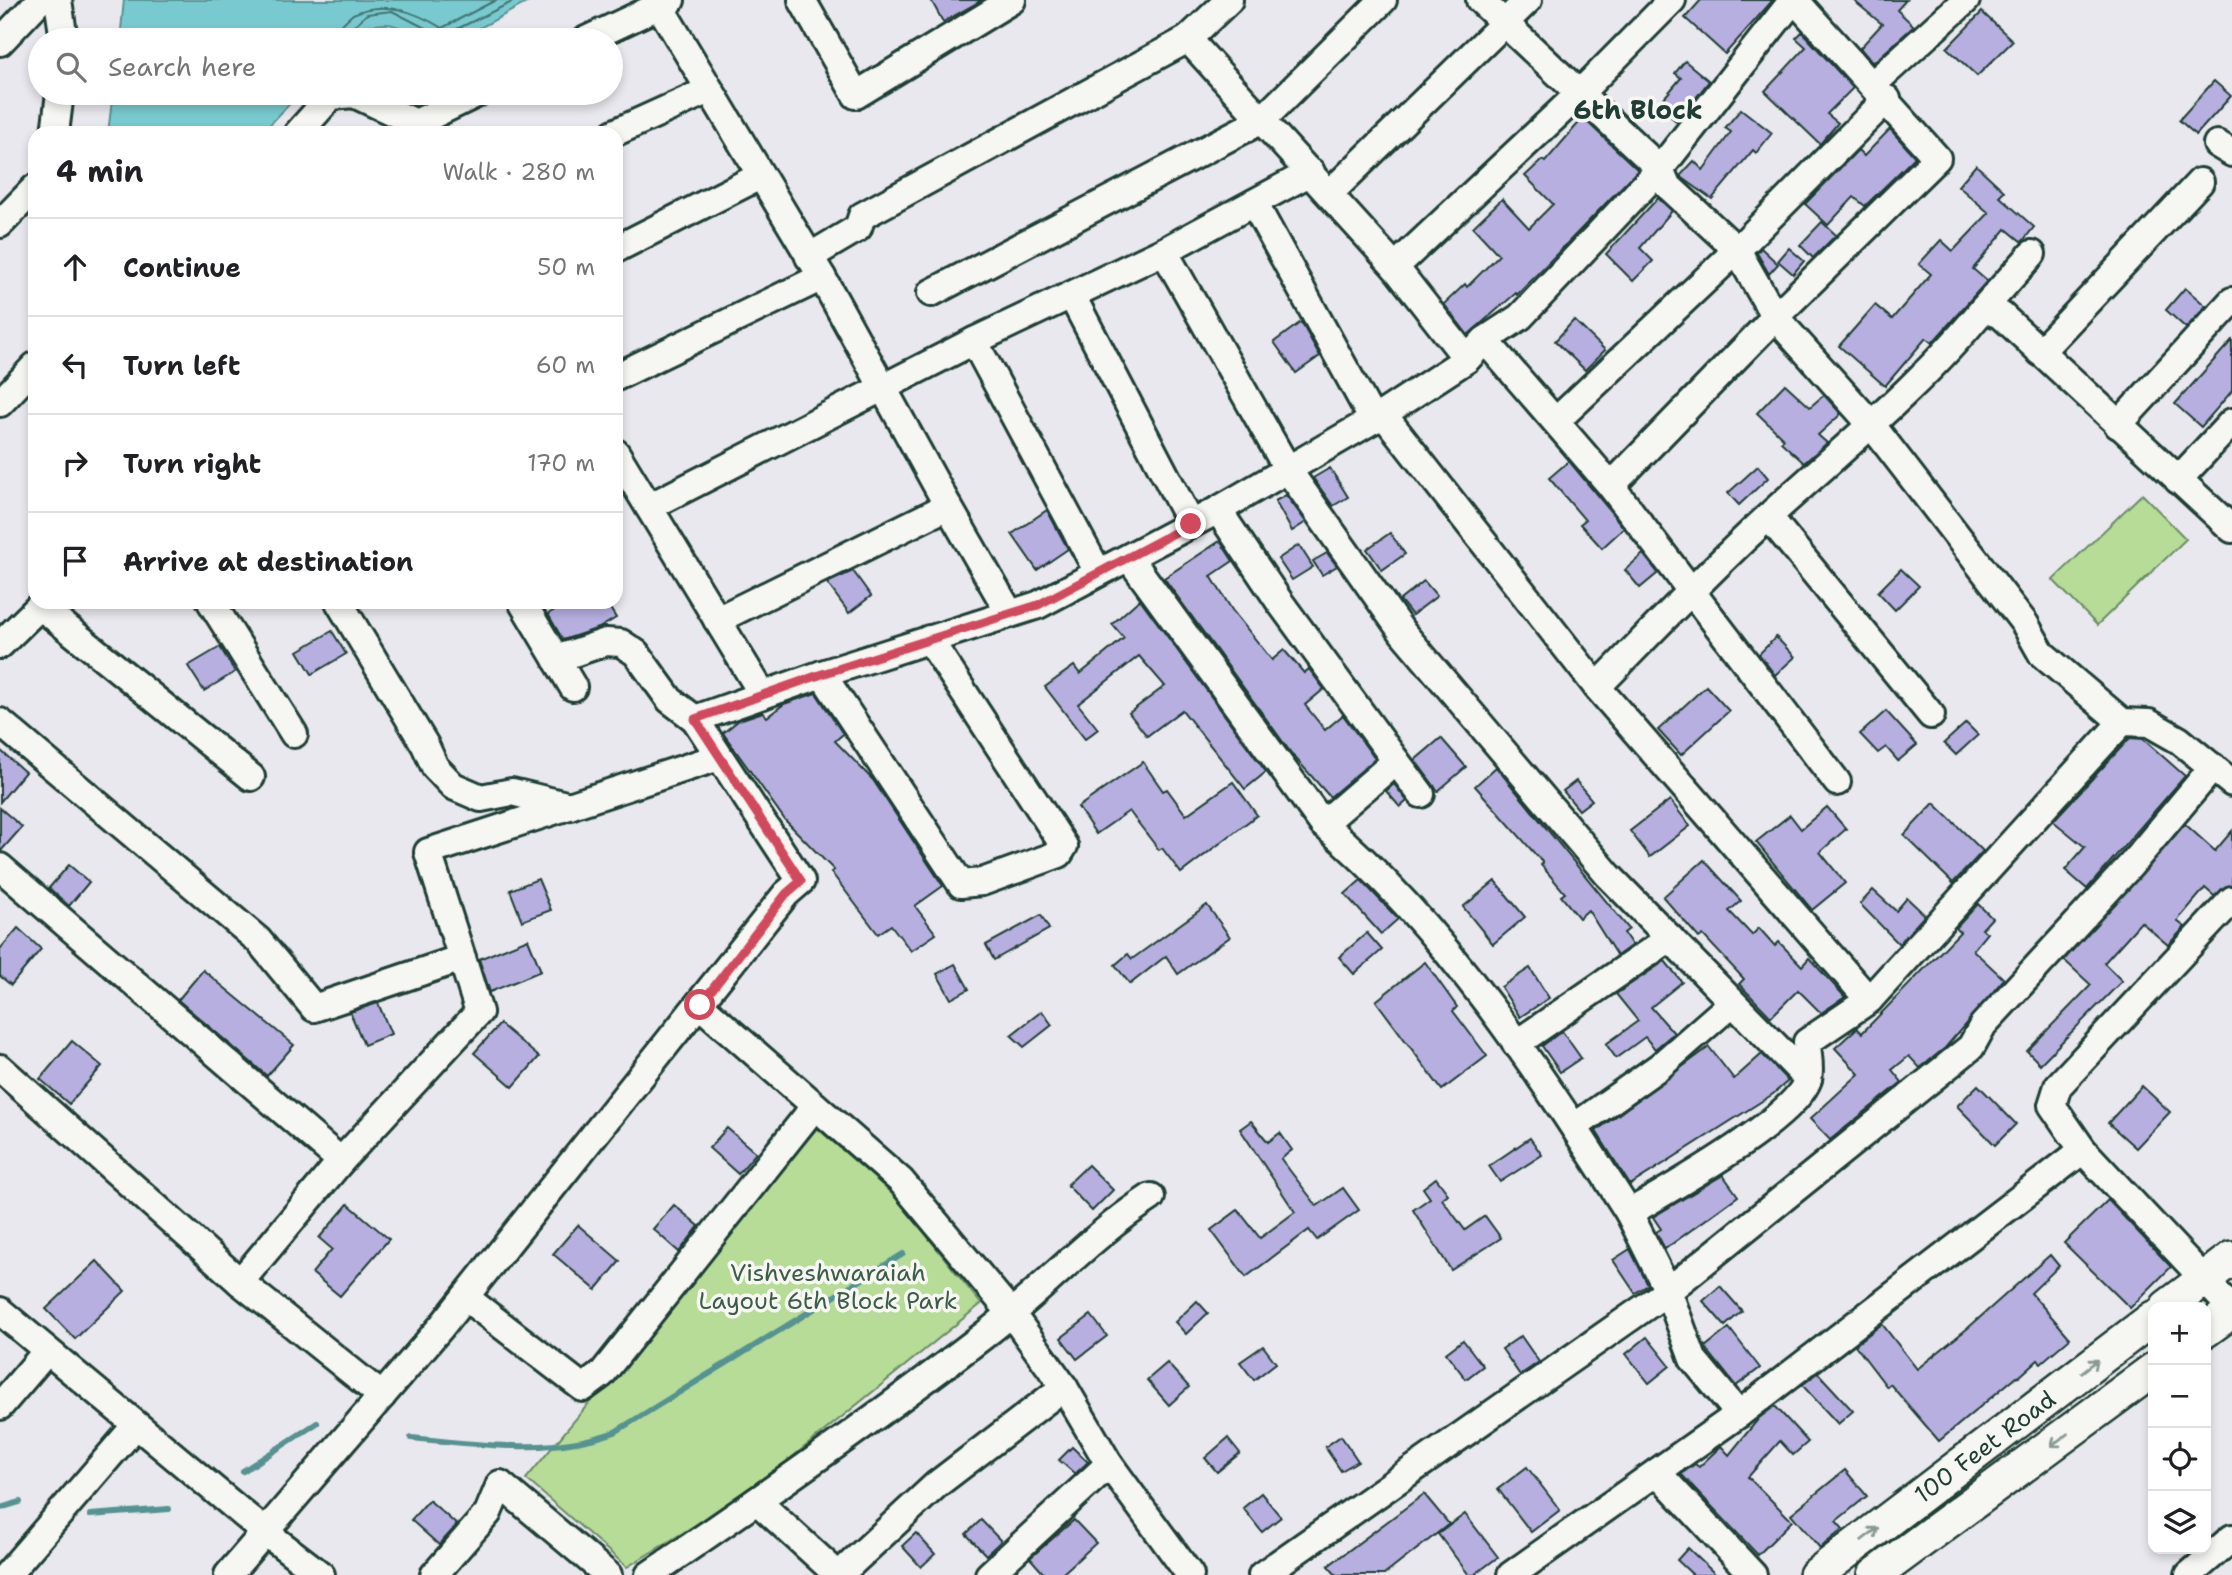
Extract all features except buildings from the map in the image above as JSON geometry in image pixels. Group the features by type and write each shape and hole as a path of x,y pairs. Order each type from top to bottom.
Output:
{"main road":[{"path":"2174,1302 2219,1268"},
{"path":"2211,1326 2232,1310"},
{"name":"100 Feet Road","path":"1816,1575 2148,1322"},
{"name":"100 Feet Road","path":"1875,1575 2148,1374"}],"street":[{"path":"0,42 40,0"},
{"path":"58,0 62,28"},
{"path":"807,2 856,95 1012,0"},
{"path":"623,373 816,267 858,228 862,216 1188,39 1229,0"},
{"path":"931,293 1262,120 1383,0"},
{"path":"1262,1575 1668,1291 1971,1047 1983,1025 2130,866 2223,775 2179,740 2149,723 2122,722 2042,654 2025,624 1871,424 1774,317 1737,250 1667,185 1660,169 1480,0"},
{"path":"1331,193 1528,0"},
{"path":"1395,267 1579,94 1672,0"},
{"path":"695,719 822,674 1038,605 1219,510 1378,417 1520,317 1660,169 1794,0 1880,91 1937,158 1774,317 1611,486"},
{"path":"1556,421 1737,250 1966,0"},
{"path":"610,28 662,2 709,90 816,267 1010,614"},
{"path":"1188,39 1331,193 1395,267 1476,350 1556,421 1692,590 1837,782"},
{"path":"623,129 709,90"},
{"path":"56,126 58,105"},
{"path":"304,126 323,105"},
{"path":"375,105 415,126"},
{"path":"422,126 458,105"},
{"path":"649,507 974,341 1164,251 1311,172"},
{"path":"623,245 760,176"},
{"path":"2040,352 2200,182"},
{"path":"0,224 28,195"},
{"path":"1254,203 1378,417 1597,687 1869,1000"},
{"path":"1164,251 1288,470 1403,632 1608,875 1808,1079"},
{"path":"1597,687 1692,590 1871,424 1965,331 2032,254"},
{"path":"1072,296 1191,524"},
{"path":"2118,425 2232,301"},
{"path":"1983,309 2001,315 2232,529"},
{"path":"974,341 1098,572"},
{"path":"0,402 28,373"},
{"path":"2178,480 2232,422"},
{"path":"623,464 763,695"},
{"path":"717,620 948,506"},
{"path":"1219,510 1279,601 1421,794"},
{"path":"1769,517 1931,715"},
{"path":"1130,559 1323,824 1345,842 1451,956 1517,1044 1629,1213 1668,1291 1693,1359 1739,1414"},
{"path":"0,645 37,609"},
{"path":"48,609 251,777"},
{"path":"215,609 294,734"},
{"path":"344,609 425,745 435,767 453,786 481,798 512,792 570,806"},
{"path":"526,609 573,687"},
{"path":"822,674 961,884 982,882 1059,854 1063,846 929,639"},
{"path":"228,1575 465,1297 786,894 801,881 695,719 670,700 636,653 621,643 606,642 556,659"},
{"path":"0,722 258,940 314,1008 462,958"},
{"path":"1629,1213 1768,1125 1808,1079 1807,1042 1869,1000 2122,722"},
{"path":"240,1282 341,1161 479,1012 428,852 719,757"},
{"path":"1323,824 1396,761"},
{"path":"0,867 341,1161"},
{"path":"2232,900 2058,1086 2052,1105 2083,1150 2219,1268 2232,1310"},
{"path":"1517,1044 1670,938"},
{"path":"1574,1127 1660,1066 1732,1003"},
{"path":"700,1005 901,1181 1011,1313 1064,1387 1109,1464 1190,1575"},
{"path":"0,1068 240,1282 382,1396"},
{"path":"465,1297 583,1388 602,1374 815,1105"},
{"path":"1511,1575 1739,1414 2083,1150"},
{"path":"649,1575 757,1501 1011,1313 1090,1242 1151,1197"},
{"path":"0,1311 265,1532 321,1575"},
{"path":"0,1406 47,1351"},
{"path":"757,1501 838,1575 936,1485 1064,1387"},
{"path":"7,1575 136,1425"},
{"path":"989,1575 1109,1464"},
{"path":"1657,1472 1753,1575"},
{"path":"434,1575 488,1513 500,1483 608,1575"},
{"path":"2189,1575 2232,1538"}],"green space":[{"path":"2142,494 2186,539 2097,625 2053,580"},
{"name":"Vishveshwaraiah Layout 6th Block Park","path":"817,1128 895,1196 981,1304 748,1493 627,1567 526,1479"}],"water":[{"path":"124,0 532,0 478,28 402,28 380,24 369,28 121,28"},
{"path":"112,105 289,105 269,126 109,126"}],"waterway":[{"path":"411,1438 488,1445 539,1446 565,1444 615,1432 903,1254"},
{"path":"243,1471 317,1423"},
{"path":"0,1508 20,1502"},
{"path":"90,1515 169,1509"}],"district":[{"name":"6th Block","path":"1638,109"}],"route":[{"path":"700,1005 786,894 801,881 786,863 695,719 822,674 1038,605 1098,572 1130,559 1191,524"}]}
